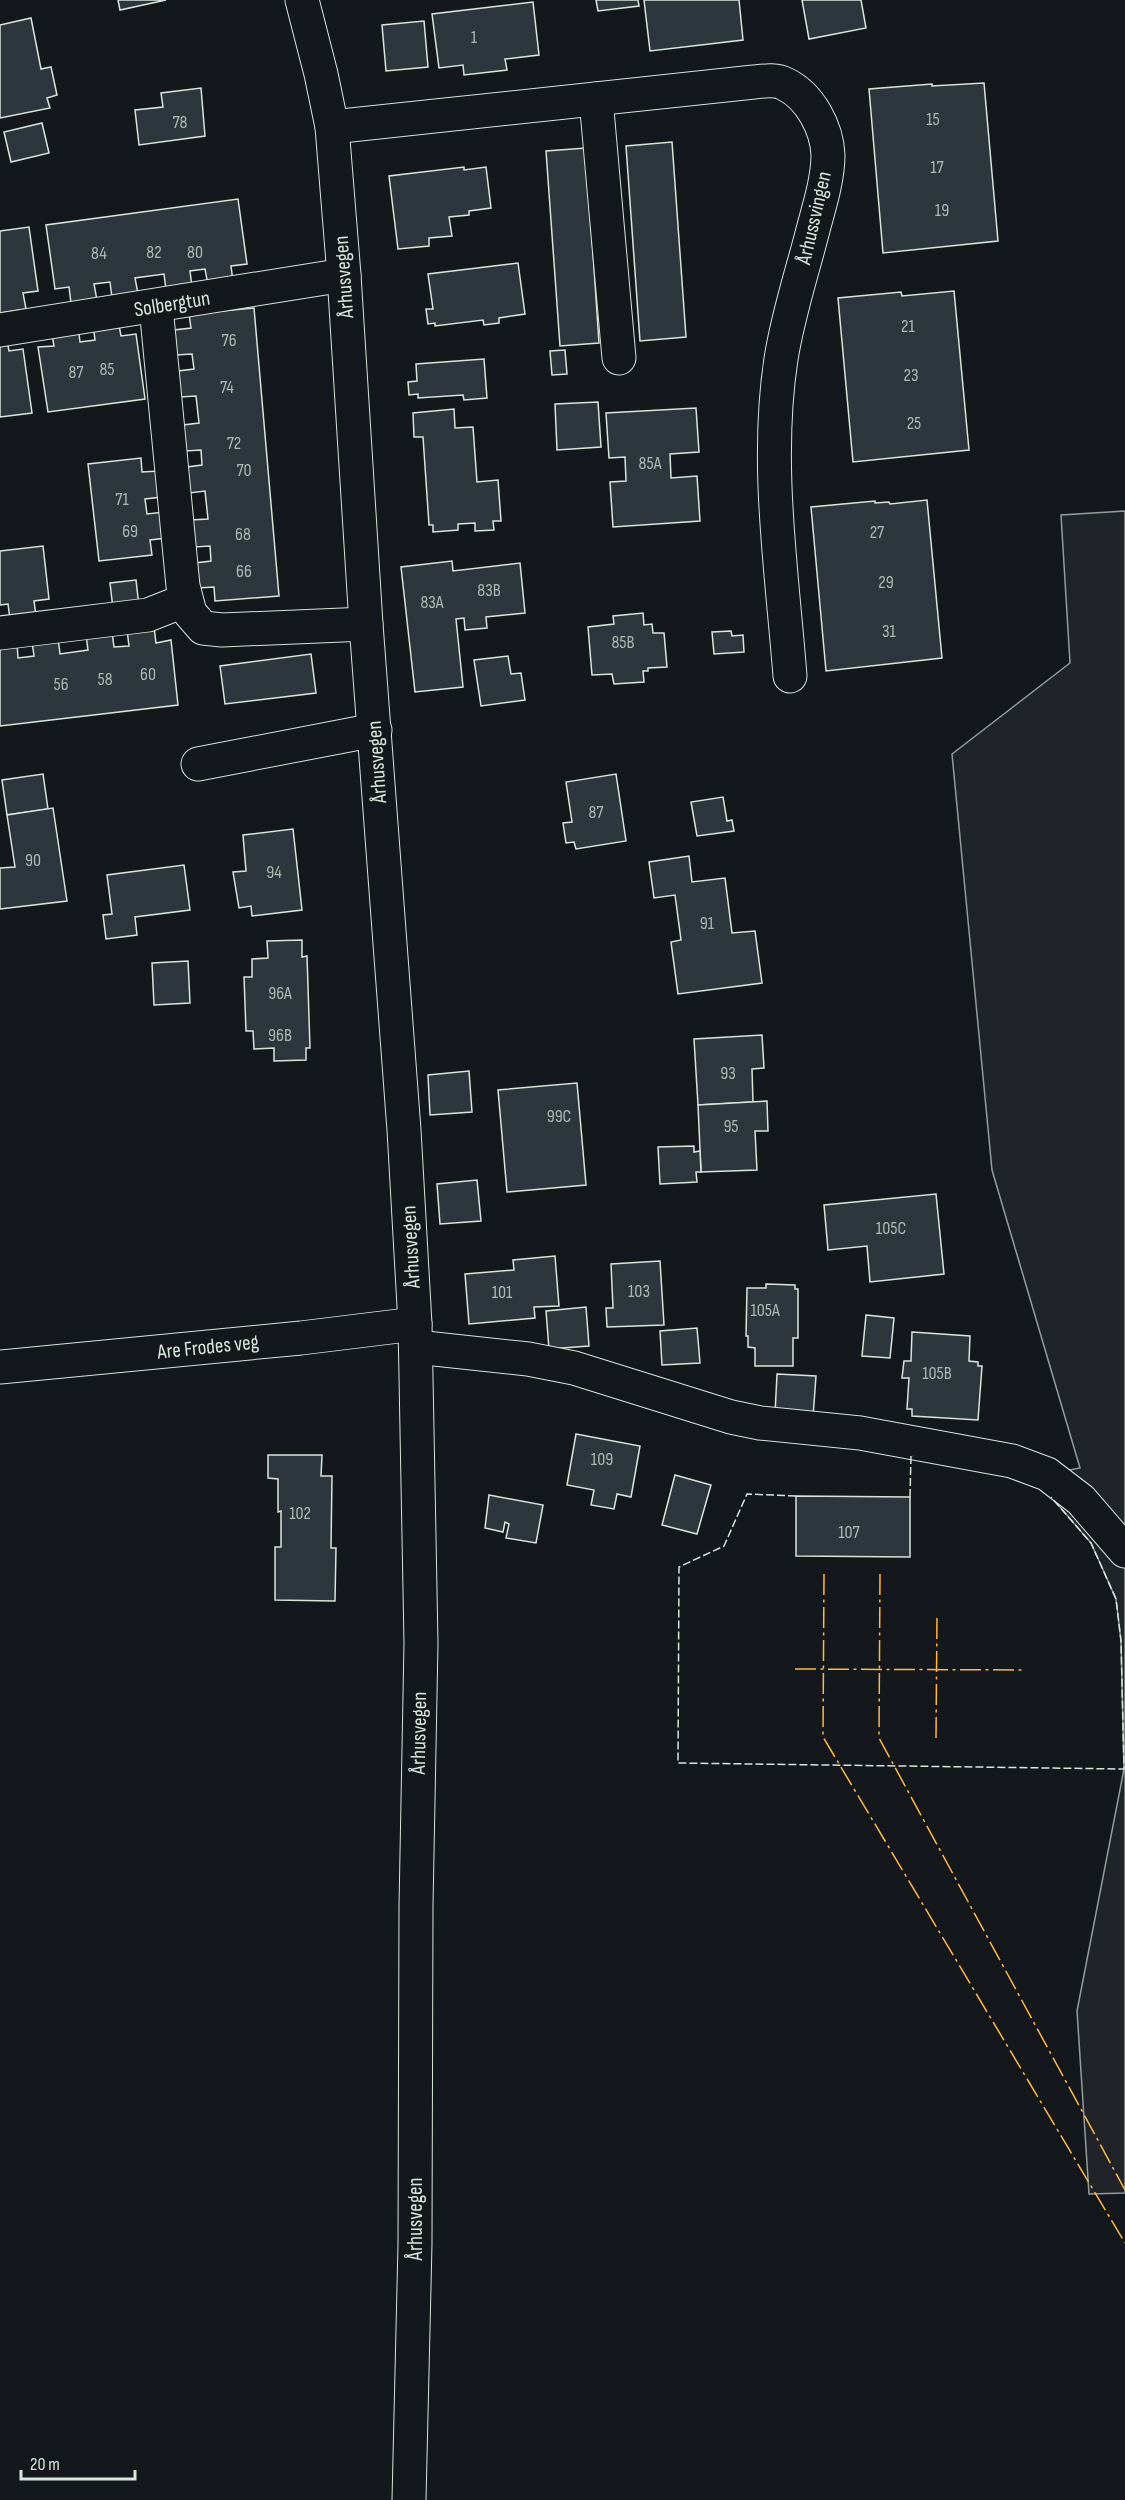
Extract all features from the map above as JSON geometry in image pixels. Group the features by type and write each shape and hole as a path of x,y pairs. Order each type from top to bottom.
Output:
{"street":[{"name":"Århusvegen","path":"302,0 332,127 404,1130 415,1335 421,1643 416,1906 415,2244 409,2500"},
{"name":"Århussvingen","path":"332,127 773,81 785,83 803,97 815,113 824,135 828,155 820,207 785,337 778,387 775,464 790,676"},
{"path":"596,99 619,358"},
{"name":"Solbergtun","path":"0,330 156,307 344,274"},
{"path":"156,307 183,586 190,614 203,628 222,630 366,624"},
{"path":"0,633 148,615 186,600"},
{"path":"198,764 375,730"},
{"name":"Are Frodes veg","path":"0,1367 300,1338 415,1335 574,1368 730,1417 830,1432 860,1433 1012,1461 1047,1474 1081,1500 1125,1551"}],"shaded area":[{"path":"1125,511 1125,2193 1089,2194 1077,2011 1124,1769 1121,1641 1116,1599 1091,1543 1047,1492 1029,1478 1080,1468 992,1170 952,754 1070,663 1061,515"}],"building":[{"path":"118,0 166,0 120,10"},
{"path":"596,0 638,0 639,6 598,11"},
{"path":"644,0 739,0 743,40 650,51"},
{"path":"802,0 861,0 866,28 809,39"},
{"path":"533,2 539,55 505,59 507,70 464,75 463,65 439,68 432,14"},
{"path":"31,18 41,69 51,67 57,95 47,98 50,108 0,118 0,25"},
{"path":"424,21 428,67 386,71 382,25"},
{"path":"984,83 998,241 883,253 869,89"},
{"path":"201,88 205,136 139,145 135,110 163,107 161,93"},
{"path":"42,123 49,153 11,162 4,132"},
{"path":"672,142 686,337 640,341 626,146"},
{"path":"586,148 599,343 560,346 546,151"},
{"path":"464,167 464,170 486,167 491,208 469,211 469,215 449,217 452,236 429,238 429,246 398,249 389,176"},
{"path":"238,199 247,264 231,266 233,282 208,285 205,269 190,271 192,287 166,290 164,274 135,278 138,294 112,298 110,282 94,284 97,300 71,303 69,287 55,289 46,225"},
{"path":"29,227 38,291 23,293 26,309 0,313 0,231"},
{"path":"518,263 525,314 499,318 499,323 484,325 483,320 435,326 435,323 428,324 426,309 433,309 428,274"},
{"path":"954,291 969,450 853,462 838,298 901,292 902,296"},
{"path":"254,308 279,596 215,601 214,587 198,588 195,563 211,561 210,546 194,547 191,520 208,519 205,491 189,493 187,467 202,465 201,450 185,451 183,425 199,423 196,396 180,397 178,371 194,369 192,354 176,355 174,330 191,328 189,314"},
{"path":"118,320 121,336 136,334 145,399 48,412 38,347 54,346 51,329 78,325 80,342 95,340 93,324"},
{"path":"6,335 9,351 23,349 32,413 0,417 0,336"},
{"path":"565,350 567,374 552,375 550,351"},
{"path":"484,359 487,398 464,400 463,395 418,398 418,394 409,395 408,382 417,381 416,364"},
{"path":"598,402 601,447 557,450 555,404"},
{"path":"696,408 699,452 670,454 671,478 697,476 700,521 613,527 610,482 626,481 625,457 609,458 606,413"},
{"path":"454,409 455,428 473,427 477,482 498,480 501,521 493,521 494,530 475,531 475,523 458,524 458,530 433,532 433,525 429,525 423,437 414,437 413,413"},
{"path":"141,458 142,472 159,471 162,497 145,499 147,514 164,512 167,538 150,540 152,555 99,561 88,464"},
{"path":"927,500 942,658 826,671 811,507 875,501 875,503 889,502 890,504"},
{"path":"43,546 49,599 34,601 36,616 10,619 8,604 0,605 0,551"},
{"path":"452,561 453,571 520,563 525,613 486,617 487,628 465,630 464,618 456,619 463,687 415,692 401,567"},
{"path":"136,580 139,606 113,609 110,583"},
{"path":"643,613 644,625 652,624 653,633 664,633 667,667 648,668 648,671 643,671 644,682 614,684 612,674 592,675 588,627 614,624 613,616"},
{"path":"154,627 156,643 171,640 178,705 0,726 0,645 17,643 18,658 34,656 32,641 58,638 60,654 88,650 86,635 112,632 114,647 129,646 127,630"},
{"path":"731,631 732,636 743,635 744,652 714,654 712,632"},
{"path":"311,654 316,693 225,704 220,666"},
{"path":"508,656 511,674 521,673 525,700 481,706 474,660"},
{"path":"43,774 48,809 7,815 2,780"},
{"path":"616,774 626,841 576,849 574,842 566,843 563,823 572,822 566,782"},
{"path":"723,797 727,821 732,820 734,831 697,836 691,802"},
{"path":"53,808 67,901 0,909 0,868 15,867 7,815"},
{"path":"293,829 302,910 252,916 251,906 239,908 233,872 246,871 243,835"},
{"path":"689,856 692,882 725,878 732,933 755,931 762,983 678,994 671,942 681,940 675,895 654,898 649,862"},
{"path":"184,865 190,910 135,917 137,935 106,939 103,915 112,914 107,875"},
{"path":"302,940 302,957 307,956 310,1048 306,1048 306,1060 274,1061 274,1048 254,1049 253,1031 246,1031 244,977 252,977 252,959 268,958 267,941"},
{"path":"188,961 190,1003 154,1005 152,963"},
{"path":"762,1035 764,1068 752,1069 753,1102 698,1105 694,1039"},
{"path":"469,1071 472,1112 430,1115 428,1075"},
{"path":"577,1083 586,1185 507,1192 498,1090"},
{"path":"767,1101 768,1131 755,1131 757,1170 701,1172 698,1105"},
{"path":"694,1146 694,1152 700,1151 701,1172 696,1172 697,1182 660,1184 658,1147"},
{"path":"477,1180 481,1221 440,1224 437,1184"},
{"path":"936,1194 944,1274 870,1282 867,1246 828,1250 824,1205"},
{"path":"555,1256 559,1306 534,1307 535,1318 469,1324 465,1274 514,1270 513,1260"},
{"path":"660,1261 664,1325 607,1327 606,1308 613,1308 611,1264"},
{"path":"766,1284 795,1285 795,1289 798,1289 798,1338 793,1338 793,1366 755,1366 755,1348 748,1347 748,1336 746,1336 747,1288 766,1288"},
{"path":"586,1307 589,1346 549,1349 546,1311"},
{"path":"866,1315 894,1318 890,1358 862,1356"},
{"path":"697,1328 700,1363 662,1365 660,1331"},
{"path":"912,1332 970,1336 969,1361 978,1362 978,1366 982,1366 978,1420 912,1416 912,1409 907,1409 909,1378 902,1378 904,1361 911,1361"},
{"path":"777,1374 816,1376 813,1417 775,1414"},
{"path":"576,1434 640,1446 631,1497 617,1494 614,1509 591,1505 594,1490 567,1485"},
{"path":"268,1455 322,1455 321,1476 332,1476 331,1548 336,1548 335,1601 275,1600 275,1547 281,1547 281,1511 278,1512 278,1479 268,1478"},
{"path":"675,1475 711,1485 697,1534 662,1525"},
{"path":"489,1495 543,1505 536,1543 506,1538 509,1524 505,1522 503,1532 485,1528"},
{"path":"796,1496 910,1497 910,1557 796,1556"}],"fence":[{"path":"910,1497 911,1455 913,1456"},
{"path":"796,1496 747,1494 724,1546 679,1567 678,1763 1124,1769 1121,1641 1116,1599 1091,1543 1051,1497"}],"power":[{"path":"824,1574 823,1737 1125,2243"},
{"path":"880,1574 879,1738 1125,2190"},
{"path":"936,1738 937,1615"},
{"path":"795,1669 1025,1670"}]}
